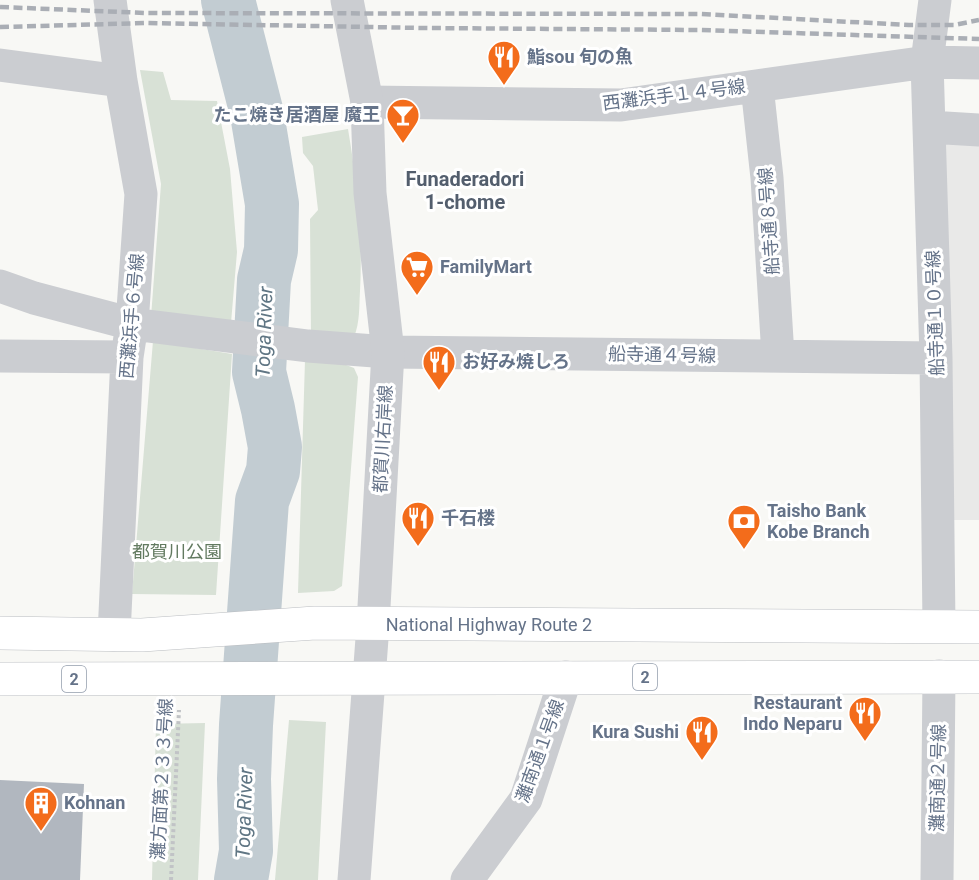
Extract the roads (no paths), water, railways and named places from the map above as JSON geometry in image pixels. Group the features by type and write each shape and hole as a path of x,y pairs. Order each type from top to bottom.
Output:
{"highway":[{"name":"National Highway Route 2","path":"0,633 128,635 315,623 979,627"},
{"name":"2","path":"0,679 979,677"}],"street":[{"name":"西灘浜手６号線","path":"110,0 121,81 141,194 132,324 127,357 128,635"},
{"name":"都賀川右岸線","path":"347,0 367,102 370,193 388,352 373,625 354,880"},
{"name":"船寺通１０号線","path":"935,0 927,62 936,358 939,626"},
{"name":"西灘浜手１４号線","path":"367,102 621,105 927,62 979,63"},
{"path":"0,65 121,81"},
{"name":"船寺通８号線","path":"757,86 767,178 778,356"},
{"path":"929,127 979,130"},
{"name":"船寺通４号線","path":"0,286 34,298 132,324 308,346 388,352 936,358"},
{"path":"0,356 127,357"},
{"name":"灘南通２号線","path":"937,880 939,676"},
{"name":"灘南通１号線","path":"467,880 526,799 566,677"}],"waterway":[{"name":"Toga River","path":"228,0 257,114 272,204 271,250 264,280 259,372 275,447 273,471 262,501 246,725 244,779 246,851 241,880"}],"railway":[{"path":"0,7 146,13 701,14 909,25 954,25 979,20"},
{"path":"0,27 147,23 700,30 979,39"}],"place":[{"name":"鮨sou 旬の魚","path":"504,86"},
{"name":"たこ焼き居酒屋 魔王","path":"403,144"},
{"name":"FamilyMart","path":"417,296"},
{"name":"お好み焼しろ","path":"439,391"},
{"name":"千石楼","path":"418,547"},
{"name":"Taisho Bank Kobe Branch","path":"744,550"},
{"name":"Restaurant Indo Neparu","path":"865,742"},
{"name":"Kura Sushi","path":"702,761"},
{"name":"Kohnan","path":"41,832"}],"district":[{"name":"Funaderadori 1-chome","path":"465,190"}],"park label":[{"name":"都賀川公園","path":"177,552"}]}
